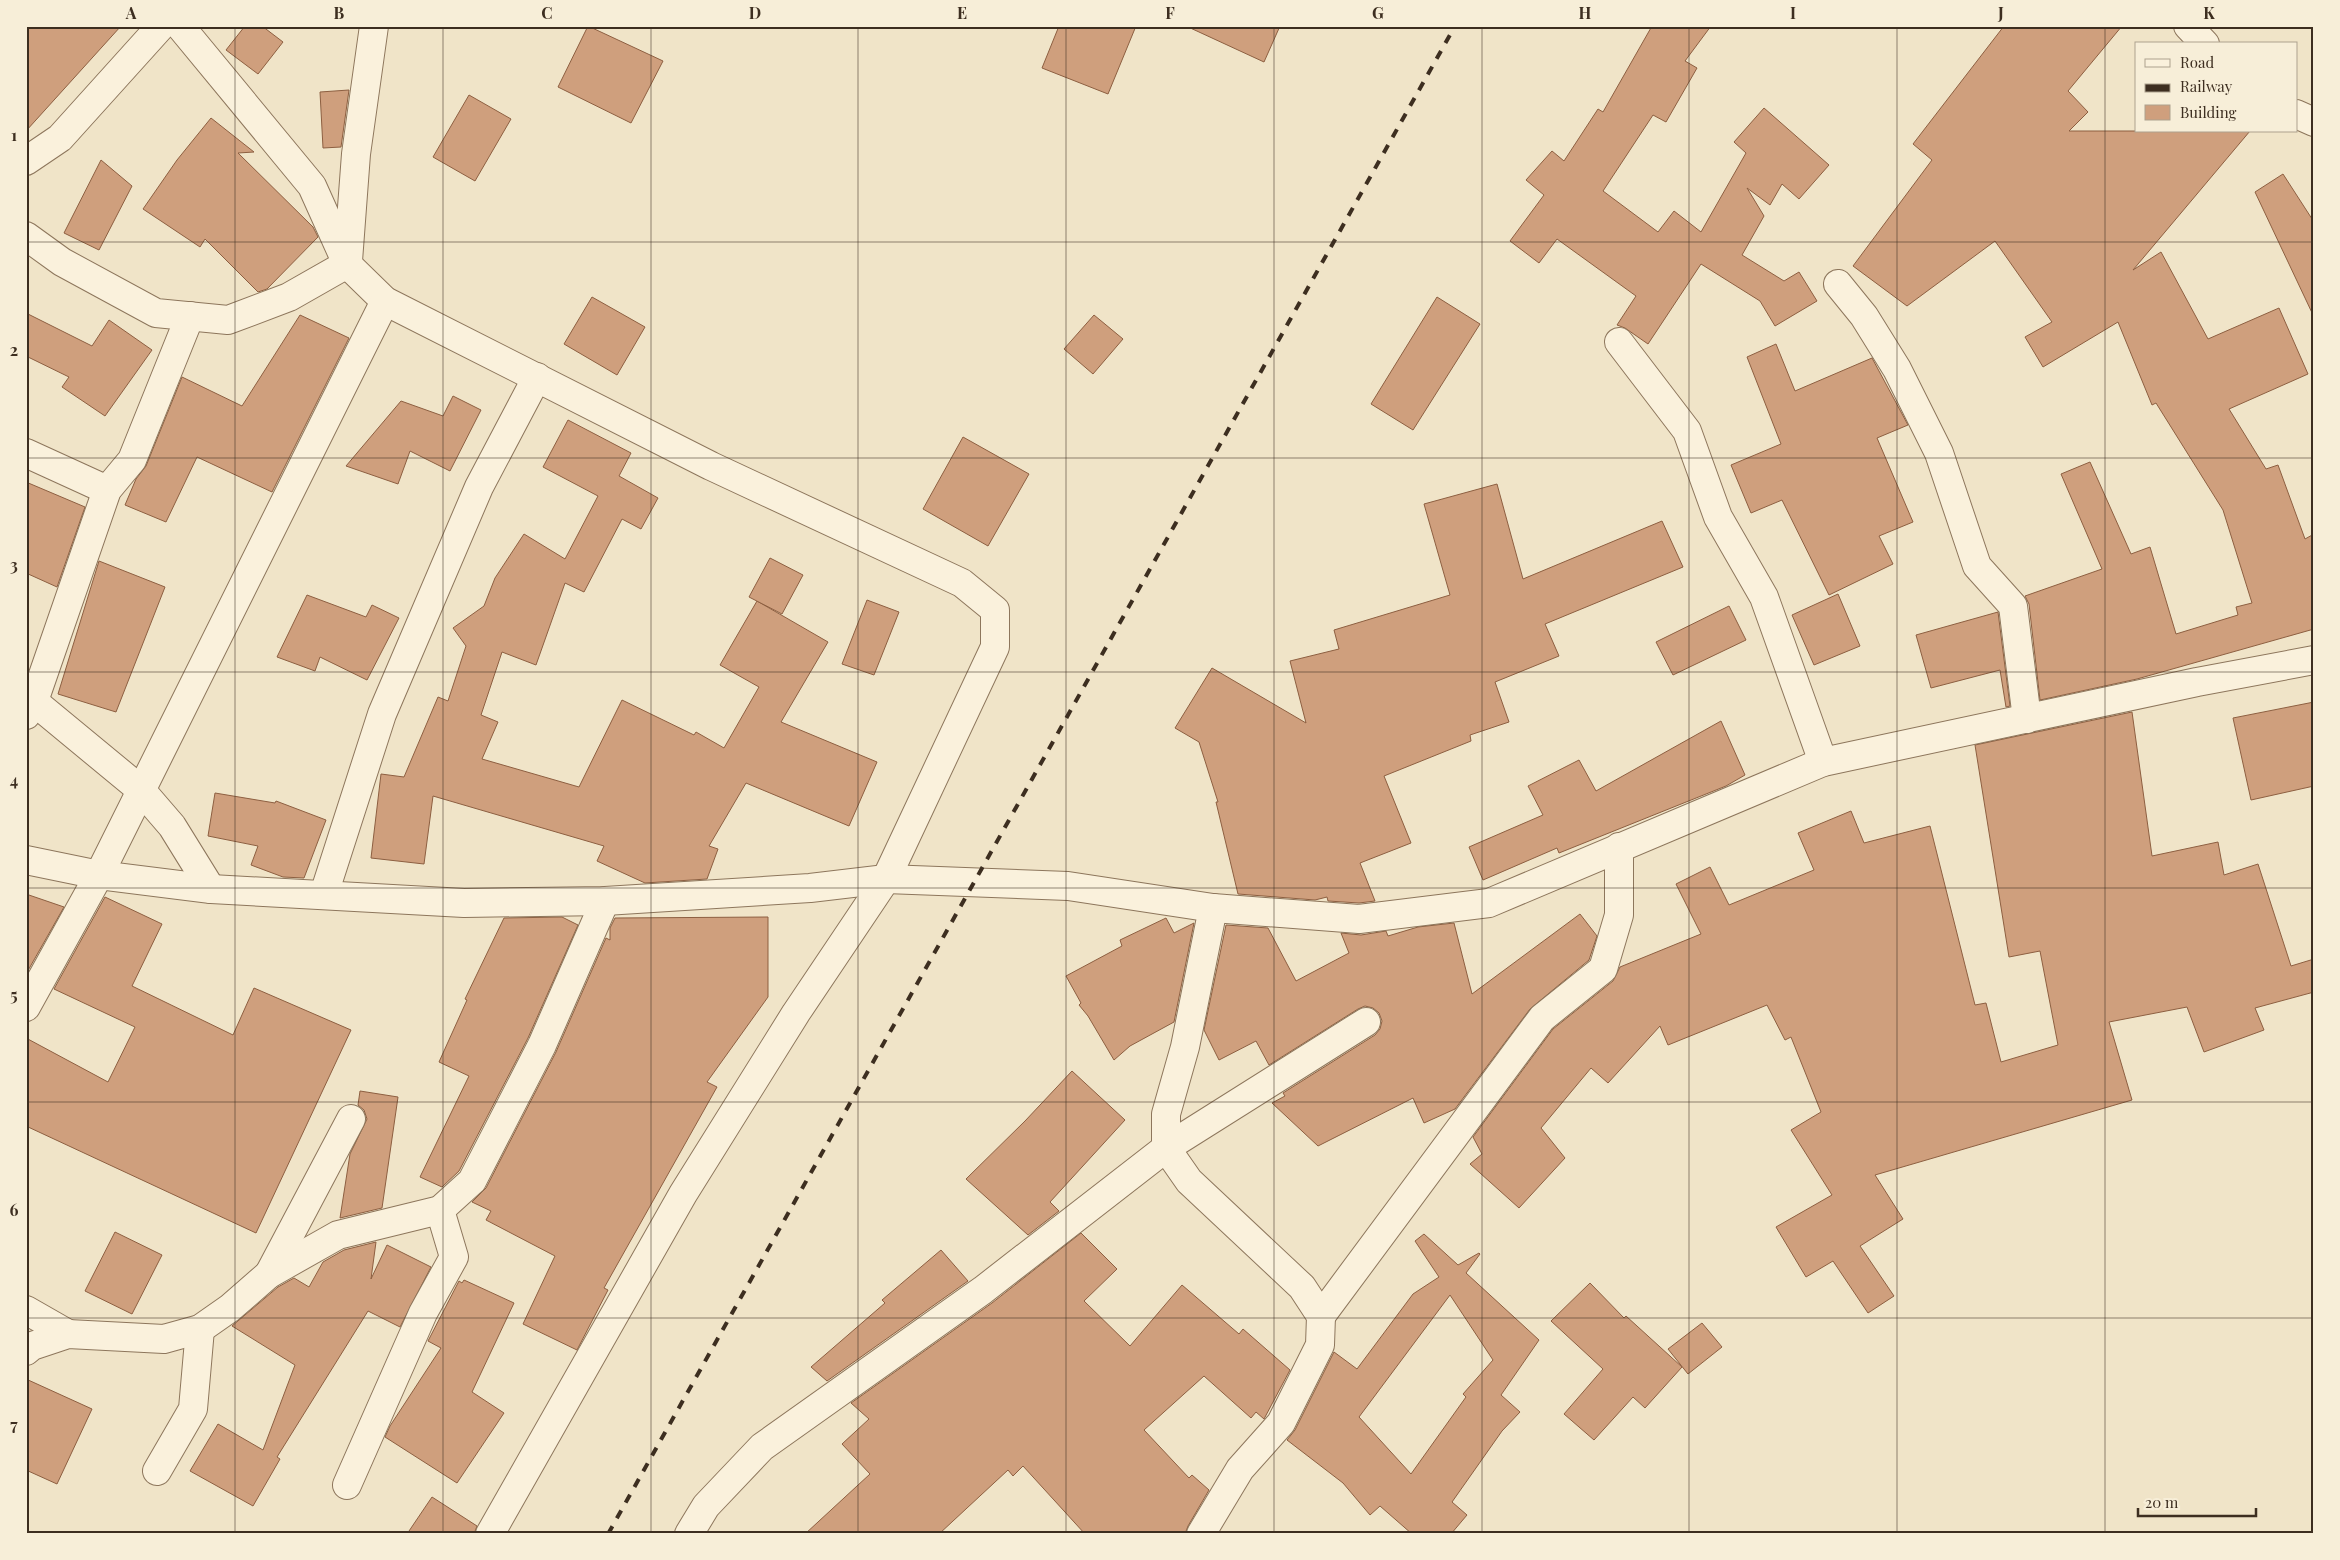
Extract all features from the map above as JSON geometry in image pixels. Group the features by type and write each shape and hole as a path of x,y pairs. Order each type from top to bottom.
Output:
{"street":[{"path":"26,161 60,138 161,26"},
{"path":"180,26 312,186 347,264 384,301 711,466 962,583 995,610 995,647 886,879 796,1013 683,1194 490,1534"},
{"path":"347,264 356,154 374,26"},
{"path":"2188,26 2203,42"},
{"path":"2298,115 2314,122"},
{"path":"26,236 62,262 156,313 228,320 289,297 347,264"},
{"path":"1838,284 1864,316 1897,369 1939,453 1977,566 2013,606 2027,719"},
{"path":"26,1006 99,876 384,301"},
{"path":"190,316 132,460 107,490 29,704 141,790 172,826 211,888"},
{"path":"1619,342 1686,431 1718,516 1764,597 1822,762"},
{"path":"324,894 382,714 479,487 537,377"},
{"path":"26,453 107,490"},
{"path":"26,860 99,876 211,888 464,902 605,901 810,888 886,879 1068,886 1213,908 1359,919 1489,903 1822,762 2197,682 2314,660"},
{"path":"1321,1316 1542,1018 1603,969 1619,914 1619,847"},
{"path":"26,1350 32,1346 68,1334 164,1339 200,1328 230,1308 269,1274 338,1235 440,1210 472,1181 542,1045 605,901"},
{"path":"1202,1534 1240,1469 1281,1423 1320,1345 1321,1316 1302,1286 1190,1181 1166,1148 1166,1114 1185,1047 1213,908"},
{"path":"689,1534 706,1506 762,1447 984,1290 1166,1148 1366,1022"},
{"path":"269,1274 351,1119"},
{"path":"347,1485 423,1313 454,1257 440,1210"},
{"path":"26,1310 68,1334"},
{"path":"157,1471 193,1409 200,1328"}],"building":[{"path":"26,26 121,26 26,131"},
{"path":"245,26 262,26 283,42 258,74 226,50"},
{"path":"588,26 663,61 631,123 558,87"},
{"path":"1059,26 1136,26 1108,94 1042,68"},
{"path":"1186,26 1280,26 1264,62"},
{"path":"1652,26 1711,26 1685,61 1697,68 1666,122 1653,115 1603,191 1658,232 1674,211 1701,232 1746,153 1734,142 1764,108 1829,165 1799,199 1782,184 1770,205 1747,188 1764,216 1742,255 1784,281 1799,272 1817,301 1775,326 1760,301 1701,264 1648,344 1625,328 1617,325 1636,296 1557,239 1539,263 1510,241 1544,195 1526,180 1552,151 1564,161 1598,109 1603,112"},
{"path":"2004,26 2122,26 2068,91 2088,112 2069,131 2249,132 2133,270 2161,252 2208,339 2279,308 2308,374 2229,409 2266,469 2278,465 2305,539 2314,534 2314,629 2137,679 2040,700 2029,604 2025,596 2102,569 2061,474 2090,462 2131,554 2150,547 2176,634 2238,615 2236,607 2252,603 2223,510 2156,403 2152,405 2118,322 2043,367 2025,337 2052,322 1995,241 1907,306 1853,266 1932,160 1913,144"},
{"path":"349,90 341,147 323,148 320,92"},
{"path":"469,95 511,119 475,181 433,157"},
{"path":"211,118 254,152 238,153 313,227 318,237 267,289 258,292 205,239 200,247 143,209 177,160"},
{"path":"101,160 132,186 99,250 64,233"},
{"path":"2283,174 2314,222 2314,317 2255,192"},
{"path":"592,297 645,327 617,375 564,344"},
{"path":"1437,297 1480,324 1413,430 1371,404"},
{"path":"26,313 92,346 109,320 152,350 105,416 62,387 69,377 26,356"},
{"path":"300,315 349,338 272,492 197,457 166,522 125,505 136,479 146,466 182,377 242,406"},
{"path":"1094,315 1123,339 1093,374 1064,349"},
{"path":"1776,344 1795,391 1872,358 1908,425 1877,438 1913,522 1879,536 1893,564 1829,595 1782,500 1751,513 1731,465 1781,444 1747,357"},
{"path":"453,396 481,410 450,471 410,451 398,484 346,466 401,401 443,416"},
{"path":"568,420 631,453 619,476 658,498 641,529 622,519 584,592 565,583 536,665 502,652 481,715 498,722 482,759 579,787 622,700 694,735 696,732 724,748 759,687 720,665 757,601 828,642 781,722 877,762 849,826 746,783 709,846 718,849 707,879 645,883 597,861 604,846 433,796 424,864 371,858 381,774 404,777 438,697 448,701 466,646 453,628 484,606 495,578 524,534 565,559 598,496 543,467"},
{"path":"963,437 1029,474 988,546 923,509"},
{"path":"26,482 85,507 57,587 26,573"},
{"path":"1497,484 1523,579 1662,521 1683,567 1545,624 1559,656 1495,682 1509,722 1470,735 1471,741 1384,776 1411,843 1360,863 1375,901 1359,903 1328,901 1327,897 1315,900 1238,894 1216,802 1218,802 1199,742 1175,728 1212,668 1306,723 1290,661 1339,649 1334,630 1450,595 1424,504"},
{"path":"770,558 803,575 782,614 749,597"},
{"path":"99,561 165,587 116,712 58,694"},
{"path":"1838,594 1860,646 1814,665 1792,615"},
{"path":"307,595 366,617 372,605 399,618 367,680 320,657 315,671 277,657"},
{"path":"867,600 899,612 874,675 842,664"},
{"path":"1729,606 1746,640 1673,675 1656,642"},
{"path":"1998,612 2010,706 2006,707 2000,670 1931,688 1916,635"},
{"path":"2314,702 2314,786 2251,800 2233,718"},
{"path":"2132,712 2152,856 2218,842 2224,875 2258,864 2291,966 2314,959 2314,992 2255,1008 2264,1030 2204,1052 2187,1007 2109,1022 2132,1100 1875,1175 1903,1219 1860,1246 1894,1296 1868,1313 1833,1261 1806,1277 1776,1227 1832,1195 1791,1130 1821,1112 1791,1037 1785,1040 1767,1005 1668,1045 1660,1026 1608,1083 1591,1068 1541,1128 1565,1158 1519,1208 1470,1164 1482,1154 1473,1137 1553,1029 1613,981 1620,967 1701,934 1676,884 1710,867 1729,905 1814,870 1798,833 1851,811 1864,843 1930,826 1975,1005 1986,1003 2001,1062 2058,1045 2040,951 2009,957 1975,745"},
{"path":"1721,721 1745,775 1726,786 1559,853 1557,848 1483,880 1469,847 1543,815 1528,786 1579,760 1596,791"},
{"path":"215,793 275,803 276,801 326,820 304,878 283,877 251,865 258,846 208,836"},
{"path":"26,894 64,907 26,974"},
{"path":"105,897 162,924 132,986 233,1035 254,988 351,1030 256,1233 26,1126 26,1038 108,1082 135,1027 54,989"},
{"path":"1580,914 1597,936 1589,960 1530,1009 1455,1109 1424,1123 1413,1098 1318,1146 1272,1103 1285,1096 1283,1093 1375,1035 1380,1029 1382,1021 1379,1013 1373,1008 1365,1006 1358,1009 1269,1065 1256,1041 1219,1060 1204,1030 1226,925 1268,928 1296,981 1349,953 1341,933 1361,935 1386,931 1388,936 1418,927 1454,923 1472,994"},
{"path":"562,917 578,925 528,1038 459,1171 442,1187 420,1177 469,1076 439,1062 467,1000 465,999 504,918"},
{"path":"768,917 768,997 707,1082 717,1087 604,1288 608,1290 577,1350 523,1324 555,1256 486,1220 491,1211 472,1202 486,1188 556,1052 606,938 610,940 610,928 615,918"},
{"path":"1166,918 1174,933 1194,923 1174,1022 1130,1046 1114,1060 1088,1016 1079,1005 1081,1003 1066,976 1122,946 1120,940"},
{"path":"1072,1071 1125,1120 1050,1202 1059,1211 1028,1235 966,1179"},
{"path":"360,1091 398,1097 382,1208 340,1218 350,1154 367,1119 364,1110 358,1105"},
{"path":"115,1232 162,1255 132,1314 85,1291"},
{"path":"1081,1233 1117,1269 1084,1301 1130,1346 1182,1285 1239,1334 1243,1329 1290,1370 1264,1419 1256,1412 1251,1418 1204,1376 1144,1430 1189,1478 1192,1475 1209,1490 1185,1534 1085,1534 1023,1466 1013,1476 1008,1470 939,1534 805,1534 870,1474 842,1444 869,1419 851,1403 992,1303"},
{"path":"1424,1234 1458,1265 1479,1253 1466,1273 1539,1340 1501,1395 1520,1412 1502,1431 1452,1502 1467,1515 1451,1534 1412,1534 1380,1506 1370,1515 1343,1483 1287,1440 1295,1430 1334,1352 1357,1369 1413,1294 1439,1277 1415,1241","holes":["1450,1295 1493,1360 1463,1394 1466,1397 1411,1474 1359,1417"]},
{"path":"376,1242 371,1279 387,1245 431,1267 400,1327 368,1311 277,1457 280,1459 253,1506 190,1471 218,1424 263,1450 295,1365 232,1326 278,1287 294,1278 309,1287 323,1262 344,1250"},
{"path":"941,1250 968,1281 827,1381 811,1367 885,1303 882,1300"},
{"path":"464,1280 514,1303 472,1392 504,1413 457,1483 385,1437 390,1426 441,1348 428,1341 459,1281 462,1283"},
{"path":"1590,1283 1624,1318 1626,1316 1682,1367 1645,1408 1633,1397 1594,1440 1564,1414 1603,1369 1551,1321"},
{"path":"1702,1323 1722,1347 1688,1374 1668,1349"},
{"path":"26,1379 92,1409 57,1484 26,1470"},
{"path":"432,1497 477,1526 474,1534 407,1534"}],"railway":[{"path":"608,1534 1455,26"}]}
